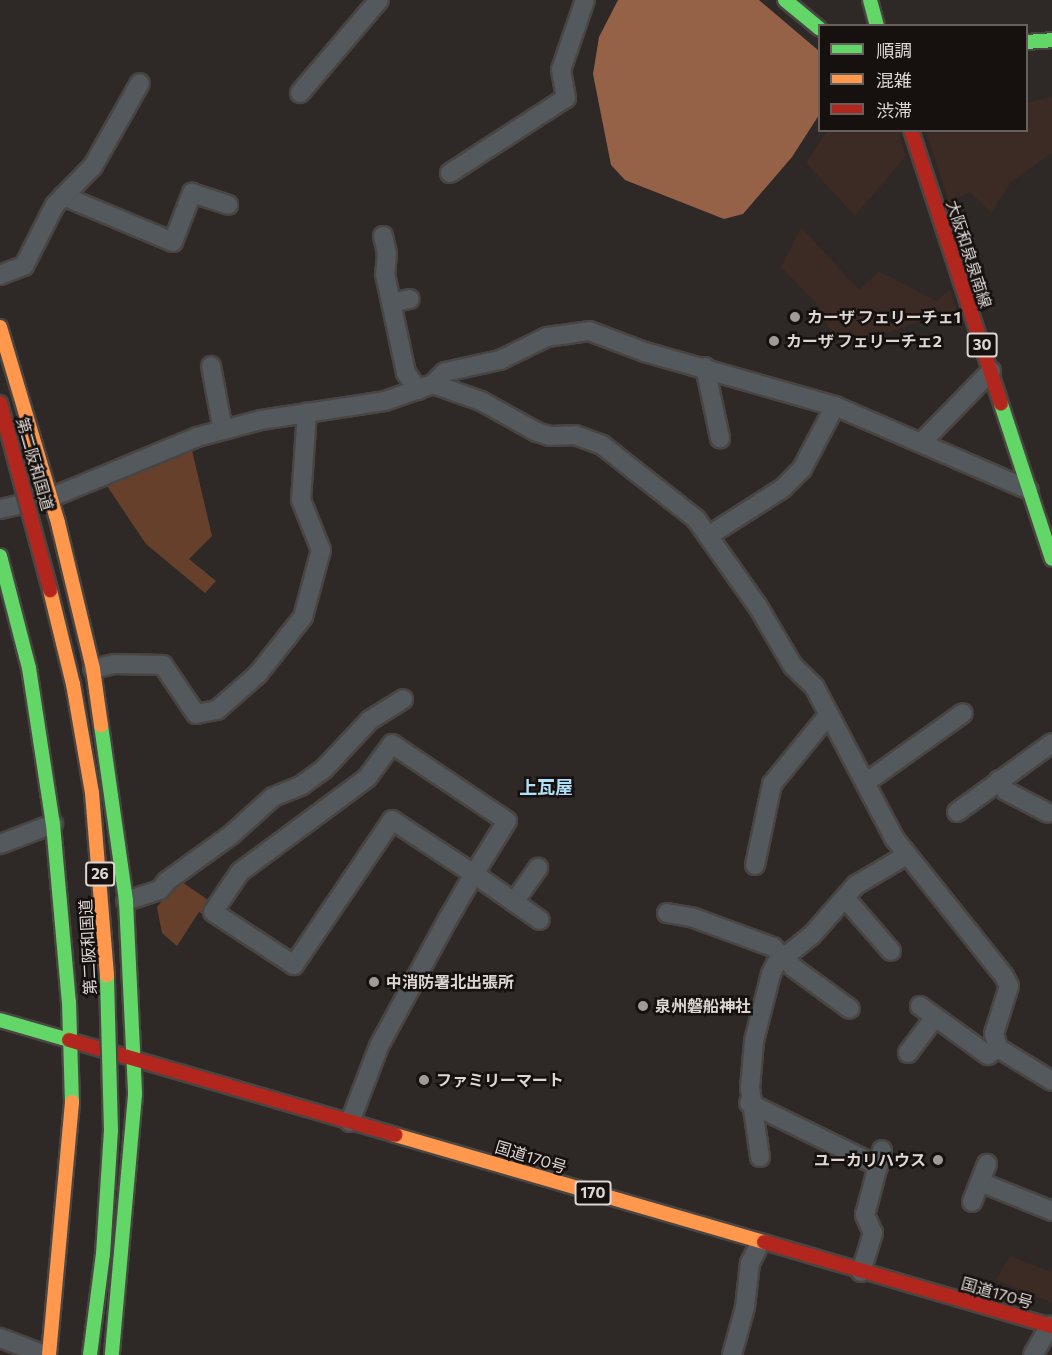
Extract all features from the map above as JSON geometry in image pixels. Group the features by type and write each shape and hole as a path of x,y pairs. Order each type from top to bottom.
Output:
{"main road":[{"path":"785,0 818,28"},
{"path":"870,0 877,24"},
{"path":"1028,42 1052,40"},
{"name":"大阪和泉泉南線","path":"912,132 1052,559"},
{"name":"26","path":"0,327 50,498 93,669 126,901 135,1059 126,1218 112,1355"},
{"name":"第二阪和国道","path":"0,403 24,482 73,684 92,794 105,918 111,1131 103,1254 90,1355"},
{"path":"3,500 15,526"},
{"path":"0,556 29,668 53,824 73,1094 47,1355"},
{"name":"国道170号","path":"0,1020 760,1243 1051,1325"},
{"path":"90,1032 90,1066"}],"street":[{"path":"300,93 379,0"},
{"path":"450,173 566,98 561,70 585,0"},
{"path":"0,275 24,266 55,205 93,166 140,83"},
{"path":"63,196 173,242 192,193 228,205"},
{"path":"383,236 391,303 406,374 425,387 481,401 537,432 550,436 575,435 602,445 672,497 708,536 757,604 793,666 814,686 894,838 1004,976 1009,986 994,1034 998,1048 1052,1081"},
{"path":"391,303 410,299"},
{"path":"3,500 50,498 223,430 307,412 385,401 425,387 445,372 500,360 568,331 589,331 645,352 705,367 835,406 922,442 954,460 1029,490"},
{"path":"211,366 223,430"},
{"path":"705,367 720,438"},
{"path":"922,442 991,371"},
{"path":"708,536 783,488 802,469 835,406"},
{"path":"93,669 114,664 164,664 196,714 217,710 258,674 303,617 321,550 301,500 307,412"},
{"path":"126,901 160,890 167,880 231,836 273,797 302,785 324,769 370,720 403,699"},
{"path":"865,783 963,713"},
{"path":"755,865 772,784 829,714"},
{"path":"957,812 1052,743"},
{"path":"350,1122 379,1046 474,874 507,821 392,744 368,778 240,872 213,912 294,965 392,820 474,874 540,920"},
{"path":"999,780 1006,791 1048,813"},
{"path":"0,844 53,824"},
{"path":"760,1157 749,1103 761,1007 771,974 783,957 812,935 856,885 908,855"},
{"path":"514,902 538,868"},
{"path":"845,898 891,951"},
{"path":"667,913 694,918 773,947 850,1009"},
{"path":"908,1053 927,1011 988,1055 998,1048"},
{"path":"749,1103 798,1135 880,1158 865,1215 873,1233 861,1272"},
{"path":"972,1202 987,1164"},
{"path":"980,1182 1050,1205"},
{"path":"732,1355 745,1306 750,1263 760,1243"},
{"path":"1034,1355 1051,1325"},
{"path":"0,1338 47,1355"}],"shaded area":[{"path":"618,0 759,0 818,50 818,117 792,157 743,214 724,219 625,180 611,165 593,74 599,37"},
{"path":"1052,96 1052,153 1011,182 991,213 970,192 949,203 926,132 1028,132 1028,103"},
{"path":"826,132 898,132 906,156 855,216 806,163"},
{"path":"801,227 859,290 879,271 937,301 950,289 959,318 927,319 854,344 829,328 817,304 781,267"},
{"path":"191,446 212,536 189,559 216,581 205,593 146,544 105,483"},
{"path":"179,880 211,902 203,914 199,912 177,946 162,933 157,907"},
{"path":"1010,1256 1052,1272 1052,1303 996,1280"}],"traffic: fast":[{"path":"785,0 818,27"},
{"path":"870,0 876,24"},
{"path":"1028,42 1052,40"},
{"path":"1001,404 1052,559"},
{"path":"0,556 29,668 53,824 69,1002 72,1102"},
{"path":"101,725 126,901 135,1095 112,1355"},
{"path":"90,1355 103,1254 111,1131 107,975"},
{"path":"0,1020 69,1040"}],"traffic: slow":[{"path":"0,327 58,523 93,669 101,725"},
{"path":"50,590 73,684 92,793 107,975"},
{"path":"49,1355 72,1102"},
{"path":"395,1135 764,1242"}],"traffic: jam":[{"path":"912,132 1001,404"},
{"path":"0,403 50,590"},
{"path":"69,1040 395,1135"},
{"path":"764,1242 1052,1326"}],"place":[{"name":"カーザ フェリーチェ1","path":"795,317"},
{"name":"カーザ フェリーチェ2","path":"774,341"},
{"name":"中消防署北出張所","path":"374,982"},
{"name":"泉州磐船神社","path":"643,1006"},
{"name":"ファミリーマート","path":"424,1080"},
{"name":"ユーカリハウス","path":"938,1160"}],"district":[{"name":"上瓦屋","path":"546,787"}]}
